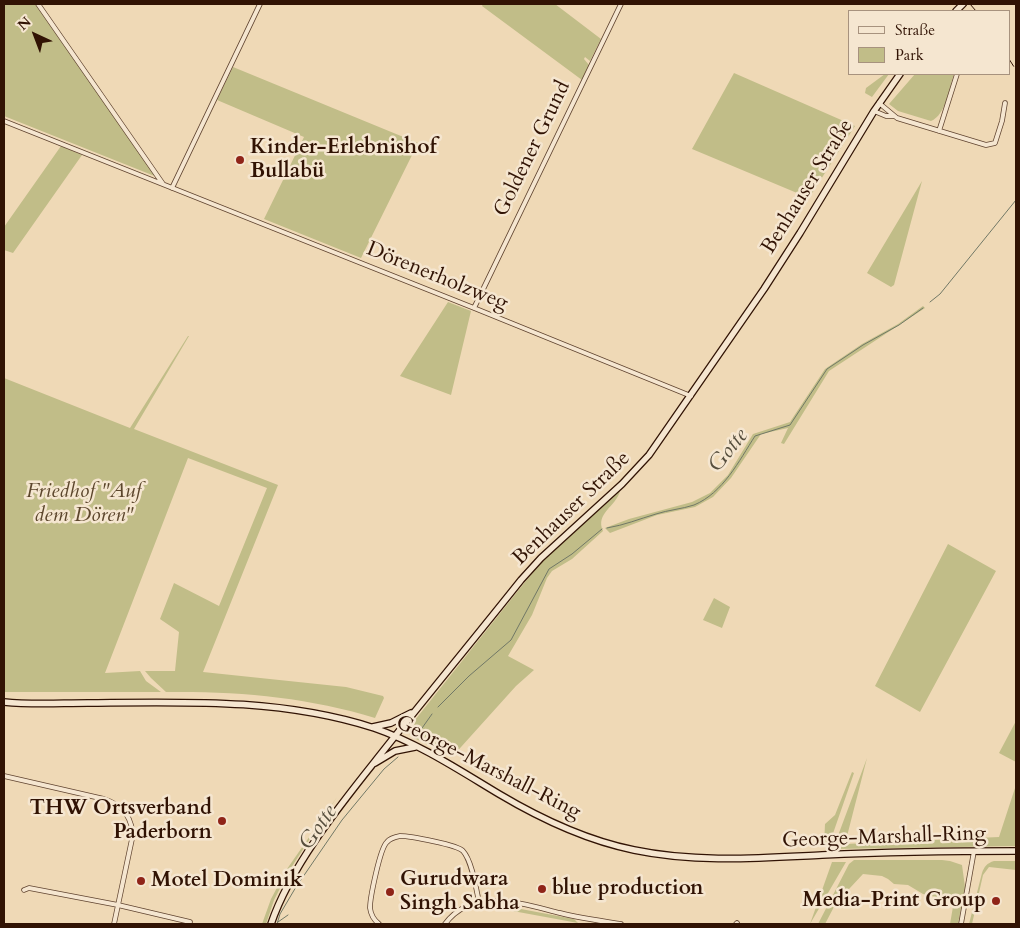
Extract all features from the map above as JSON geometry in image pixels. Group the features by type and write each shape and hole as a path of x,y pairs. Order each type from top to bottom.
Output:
{"main road":[{"name":"Benhauser Straße","path":"271,924 279,901 293,876 338,808 416,709 541,558 612,494 639,467 654,448 764,289 879,103 899,75"},
{"name":"George-Marshall-Ring","path":"4,702 241,704 284,708 371,727 416,747 557,825 616,846 665,855 704,858 1016,851"},
{"path":"371,727 391,723 416,709"},
{"path":"372,765 391,753 416,747"}],"street":[{"path":"38,4 163,184"},
{"path":"172,188 260,4"},
{"name":"Goldener Grund","path":"474,308 621,4"},
{"path":"939,131 957,75"},
{"path":"879,103 893,116"},
{"path":"874,111 986,145 995,142 1002,121 1005,103"},
{"name":"Dörenerholzweg","path":"4,121 691,396"},
{"path":"4,776 104,799 113,802 125,812 133,829 114,924"},
{"path":"379,924 374,921 370,908 382,847 391,838 410,837 452,845 462,850 468,862 479,902"},
{"path":"961,924 974,851"},
{"path":"24,890 29,888 118,905 190,922"},
{"path":"445,924 461,910 479,902 495,900 516,902 562,914 621,924"}],"green space":[{"path":"4,4 35,4 157,177 4,116"},
{"path":"483,4 555,4 601,39 590,61 585,57 584,59 589,65 582,80 482,6"},
{"path":"233,67 418,143 361,258 264,219 304,137 217,100"},
{"path":"734,73 855,126 809,198 692,149"},
{"path":"884,75 888,75 872,97 865,93 866,88"},
{"path":"914,75 954,75 944,107 936,118 931,121 898,111 889,104"},
{"path":"61,146 82,155 13,253 4,250 4,227"},
{"path":"922,181 894,285 891,287 867,273"},
{"path":"448,302 471,311 451,395 400,376"},
{"path":"923,306 925,308 829,371 784,444 781,443 788,428 761,434 731,478 713,497 695,507 657,515 610,533 605,528 629,519 692,502 710,493 728,475 753,434 790,422 825,369 862,344 898,324"},
{"name":"Friedhof \"Auf dem Dören\"","path":"188,336 134,429 278,485 203,672 346,687 383,696 384,698 375,718 298,700 245,694 166,692 145,671 175,671 179,632 160,619 174,583 219,606 267,488 188,458 105,673 140,671 146,681 161,692 4,692 4,378 130,428"},
{"path":"620,491 618,497 602,519 603,531 572,559 552,571 547,578 532,615 508,656 534,670 516,686 452,757 412,737 409,734 411,725 525,582 543,561"},
{"path":"948,544 996,571 920,712 875,686"},
{"path":"714,598 730,607 722,628 703,620"},
{"path":"1016,721 1016,762 999,753"},
{"path":"867,758 845,844 999,837 1016,785 1016,846 833,849"},
{"path":"852,772 854,773 829,845 824,846 825,824 835,815"},
{"path":"337,797 289,871 274,900 266,924 262,924 271,899 287,869"},
{"path":"854,860 942,860 962,865 965,887 958,924 950,924 954,901 923,894 908,885 894,884 882,876 863,874 836,903 825,924 818,924 849,864"},
{"path":"994,861 1016,861 1016,870 989,867 983,875 972,924 969,924 983,871 988,864"},
{"path":"832,862 846,862 810,924"},
{"path":"505,906 574,919 578,923 502,909"}],"waterway":[{"name":"Gotte","path":"930,302 940,294 1016,200"},
{"name":"Gotte","path":"607,528 694,505 704,500 722,484 755,436 790,425 827,369 923,308"},
{"name":"Gotte","path":"438,707 469,676 511,640 549,569 572,554 602,529"},
{"name":"Gotte","path":"415,738 432,714"},
{"name":"Gotte","path":"277,924 280,914 296,887 342,820 384,769 398,757"},
{"path":"278,922 288,915"}],"railway":[{"path":"970,4 975,10"},
{"path":"1010,61 1016,70"}],"place":[{"name":"Kinder-Erlebnishof Bullabü","path":"240,160"},
{"name":"THW Ortsverband Paderborn","path":"222,821"},
{"name":"Motel Dominik","path":"141,881"},
{"name":"blue production","path":"542,889"},
{"name":"Gurudwara Singh Sabha","path":"390,892"},
{"name":"Media‑Print Group","path":"996,901"}]}
